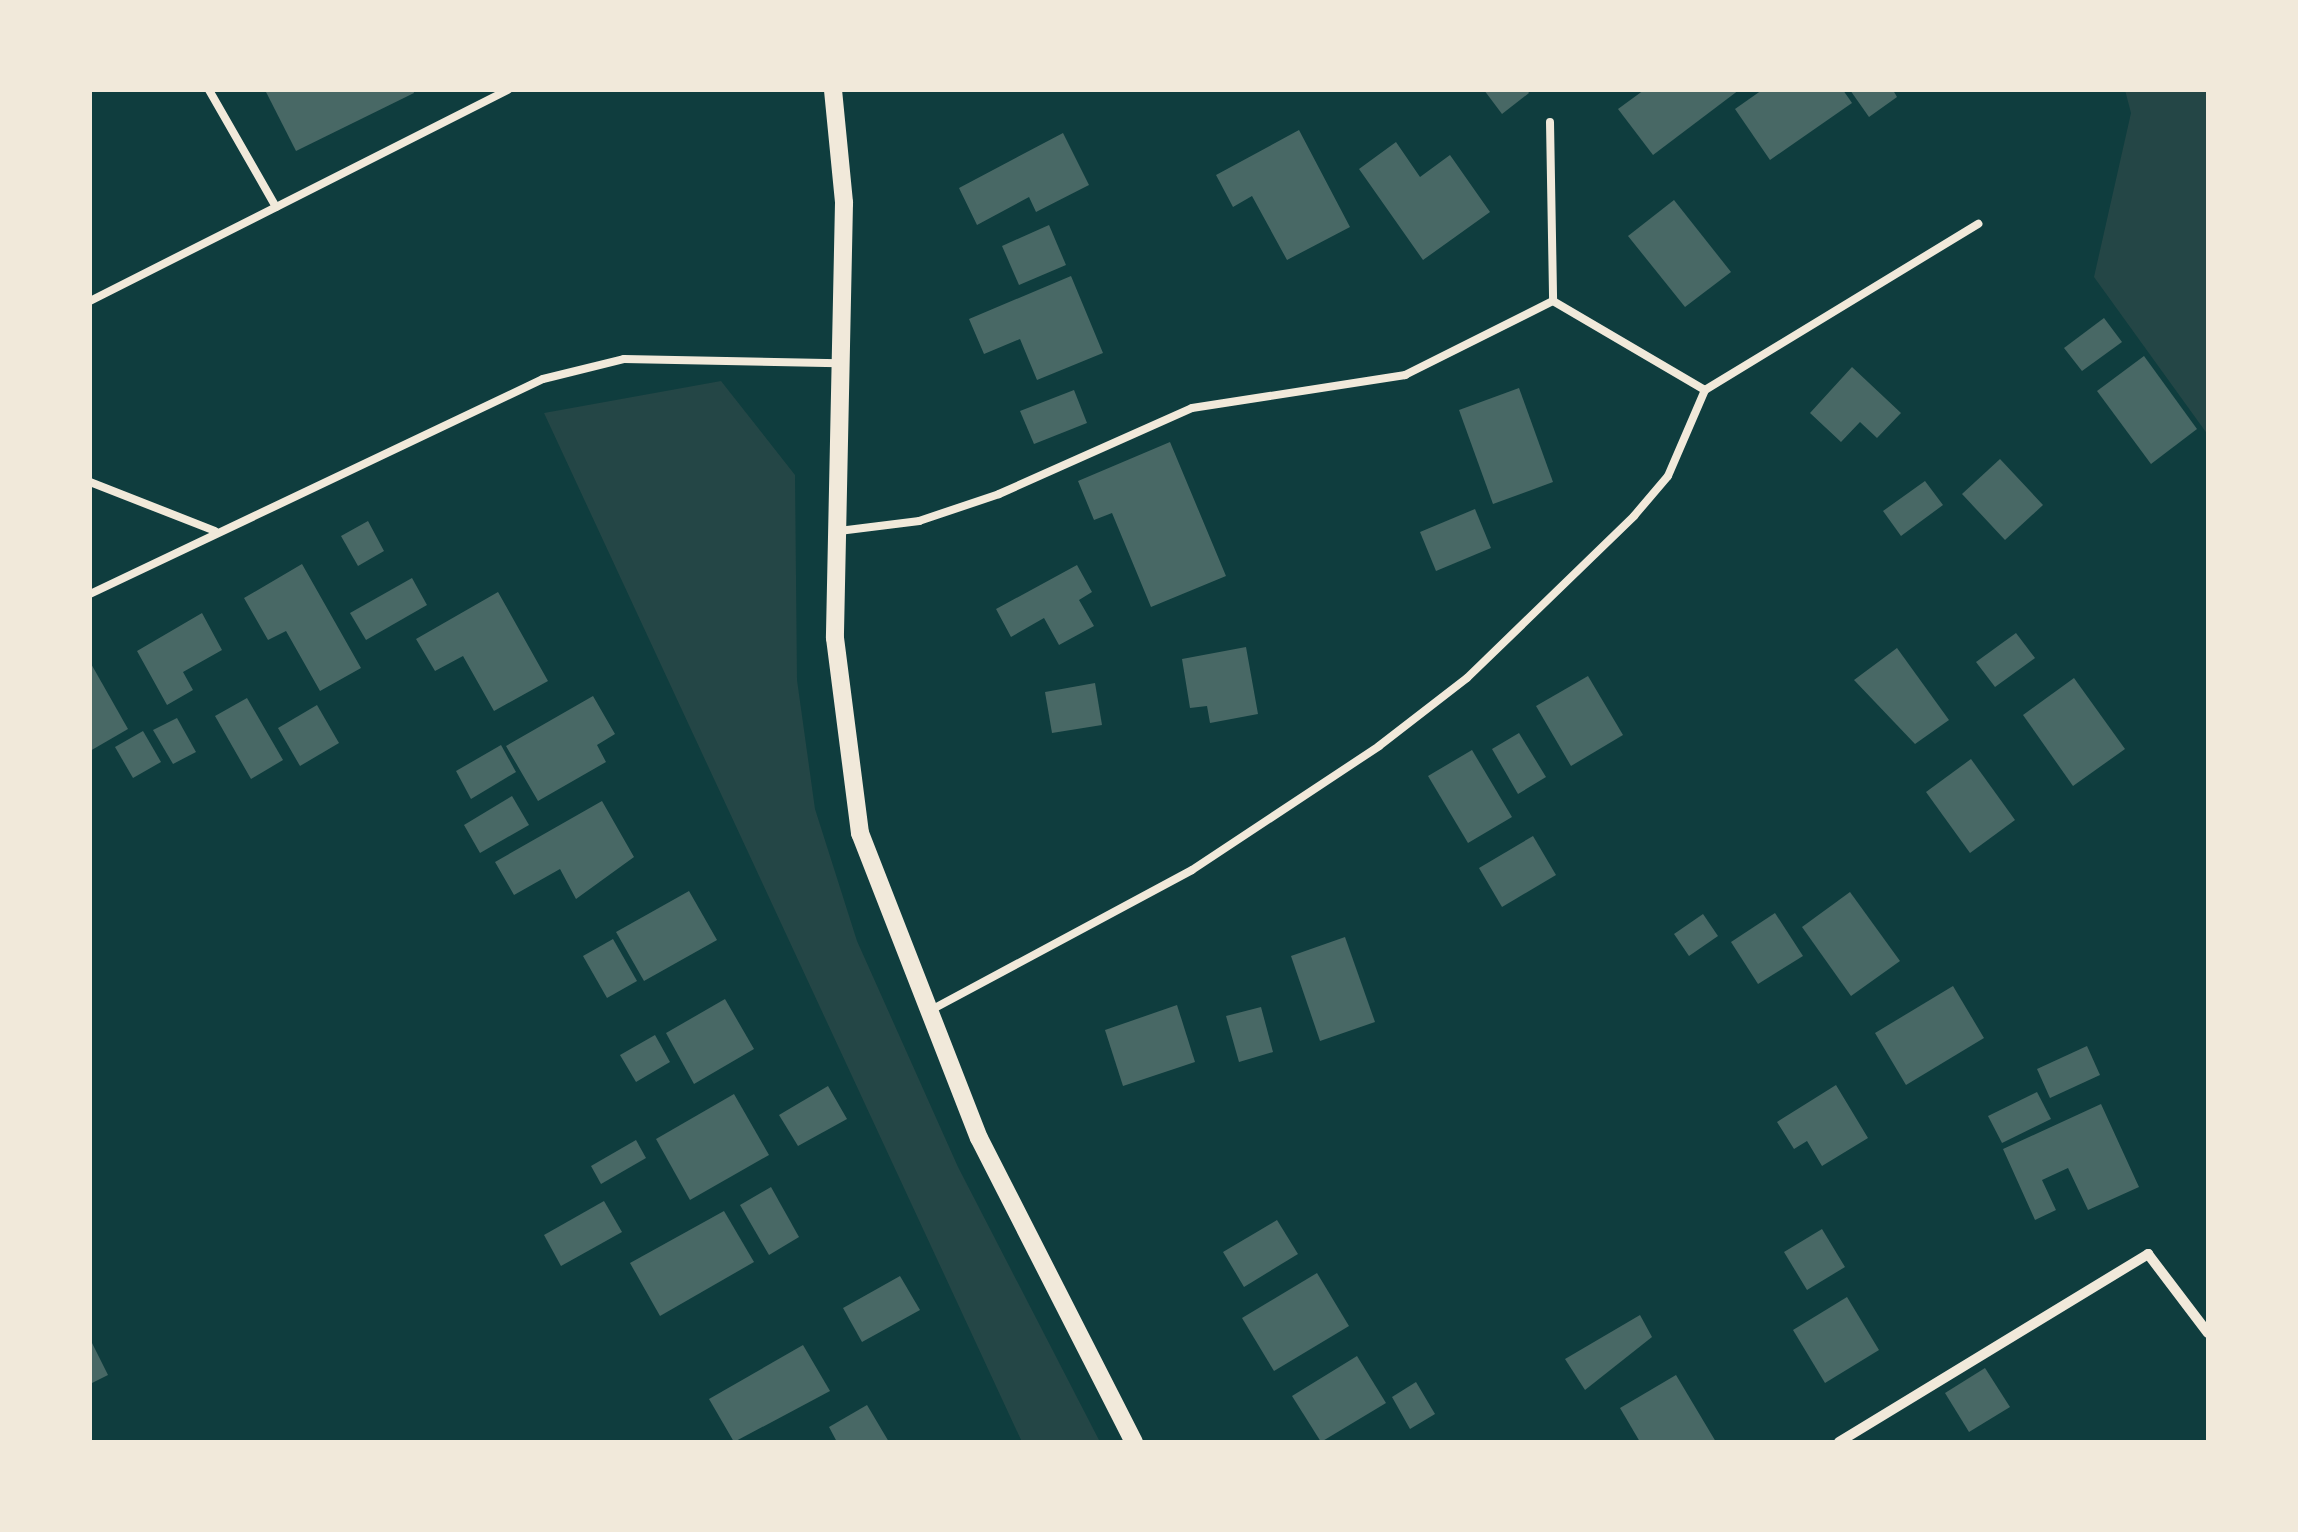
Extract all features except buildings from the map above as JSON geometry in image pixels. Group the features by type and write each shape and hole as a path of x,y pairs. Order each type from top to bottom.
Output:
{"street":[{"path":"833,90 844,203 838,531 846,761 875,890 924,1014 1134,1442"},
{"path":"1840,1442 2148,1254 2208,1333"}],"lane":[{"path":"208,90 276,207"},
{"path":"90,301 508,90"},
{"path":"1550,122 1553,301"},
{"path":"924,1014 1192,870 1467,678 1668,476 1705,390 1978,224"},
{"path":"1553,301 1705,390"},
{"path":"838,531 880,530 999,494 1192,408 1405,375 1553,301"},
{"path":"90,594 215,531 542,379 596,364 843,364"},
{"path":"90,482 215,531"}],"shaded area":[{"path":"2125,90 2208,90 2208,435 2094,277 2131,113"},
{"path":"721,381 795,475 797,680 815,809 857,941 958,1167 1100,1442 1022,1442 544,413"}]}
